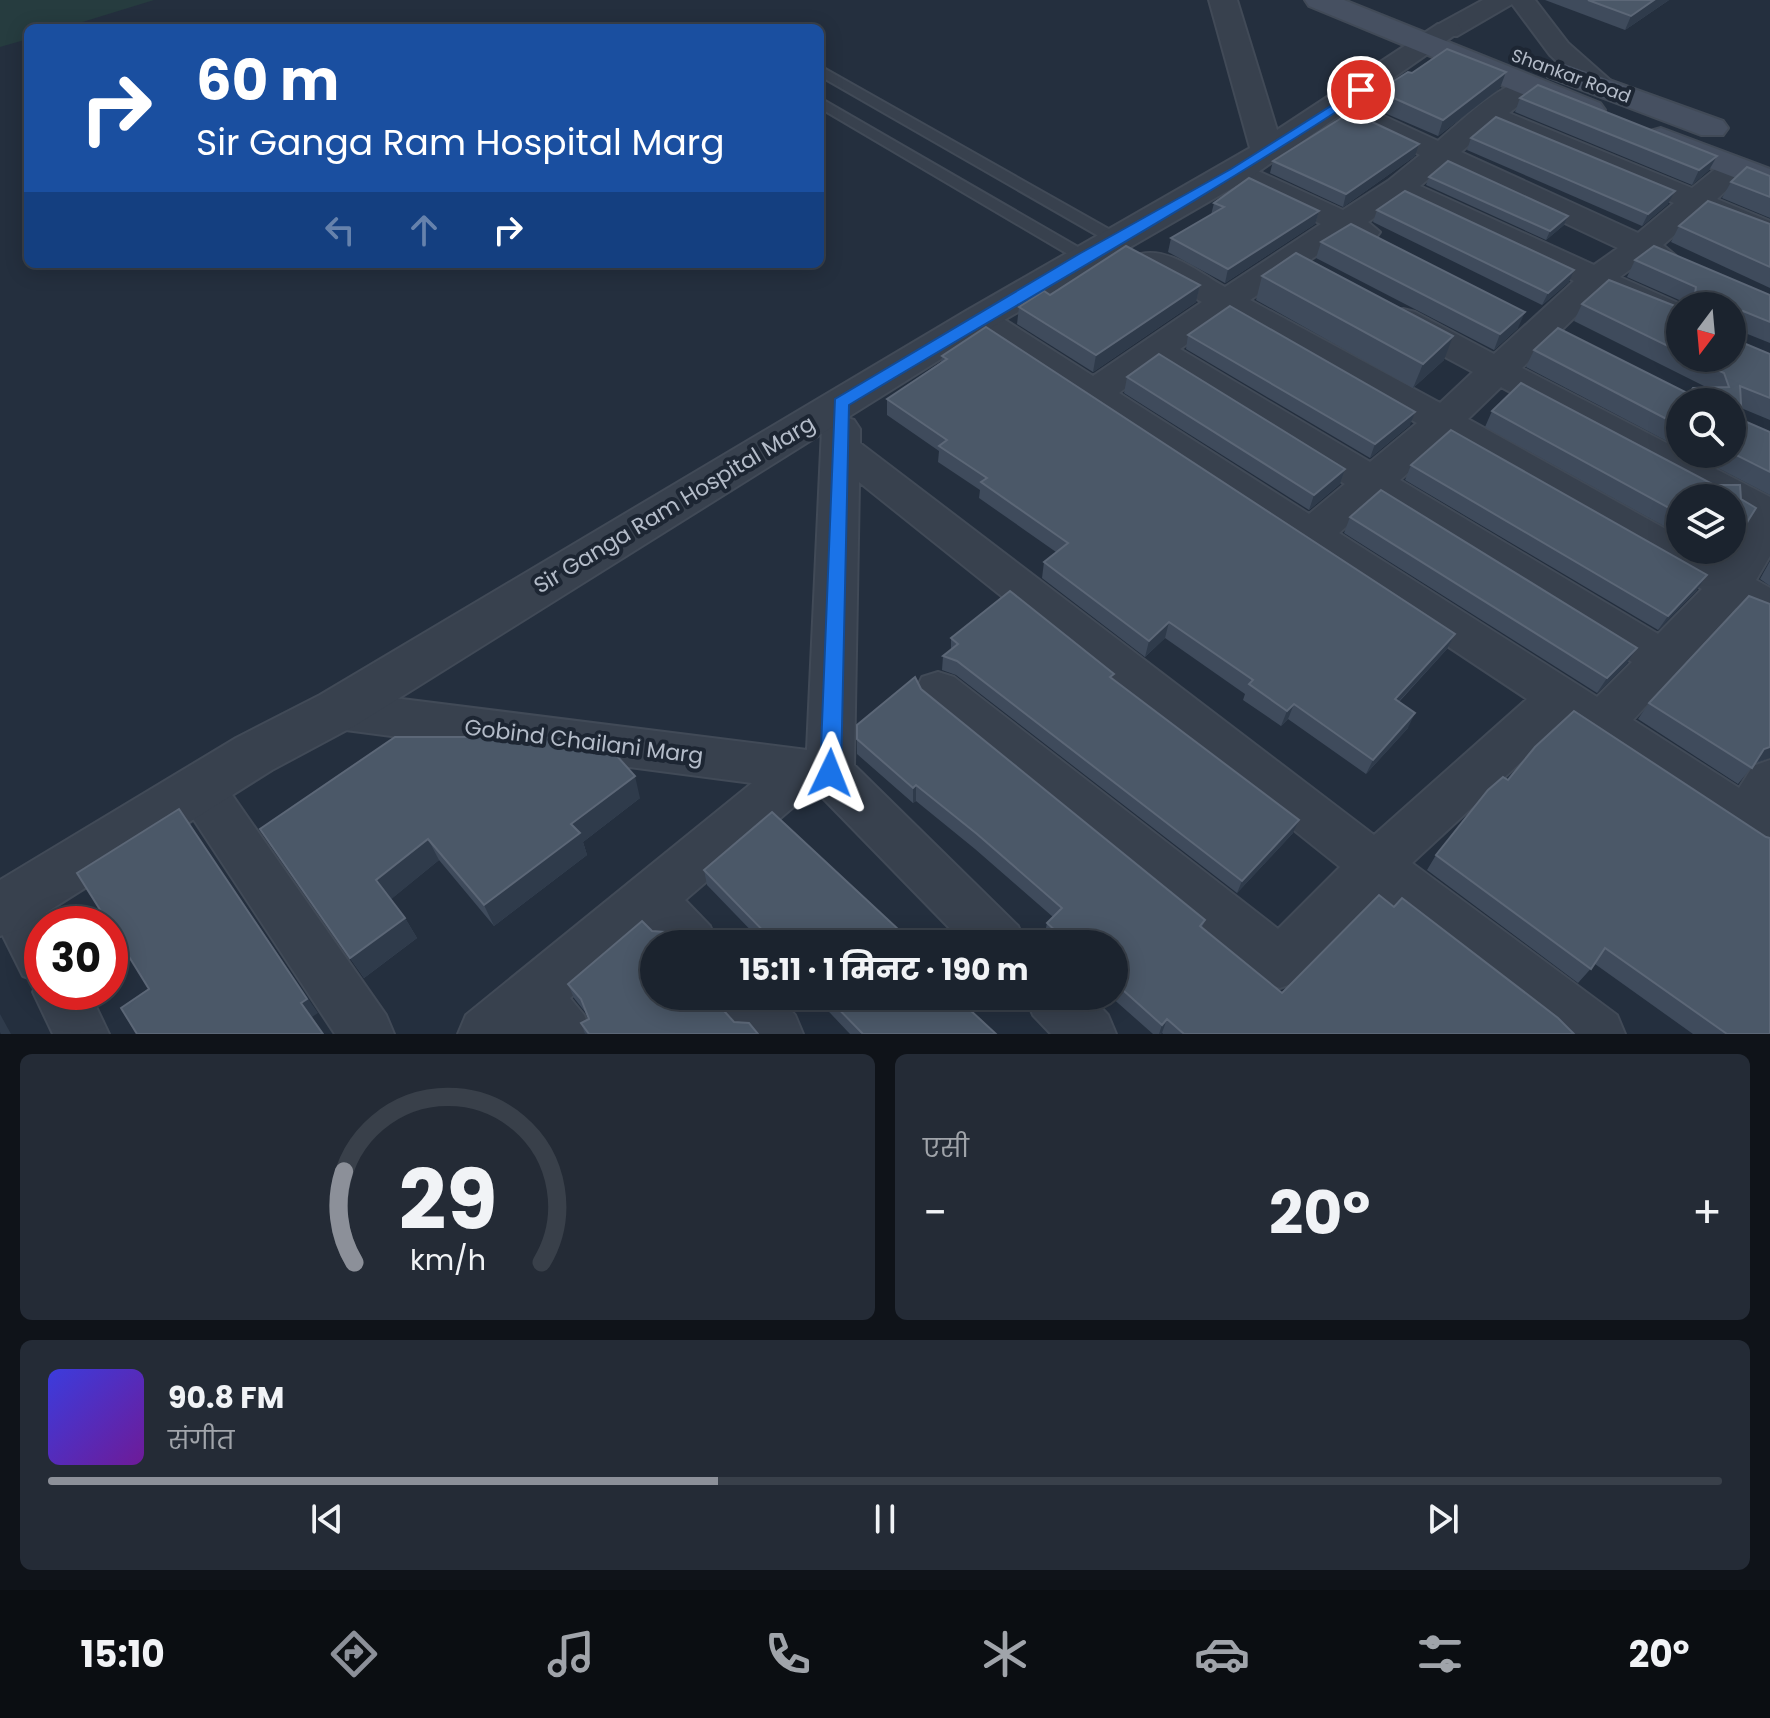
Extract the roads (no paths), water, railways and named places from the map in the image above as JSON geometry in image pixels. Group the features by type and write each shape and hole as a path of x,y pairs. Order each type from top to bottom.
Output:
{"main road":[{"name":"Shankar Road","path":"1319,0 1601,87 1770,150"},
{"name":"Shankar Road","path":"1374,0 1530,86 1770,181"}],"street":[{"path":"1223,0 1252,162 1343,222 1398,250"},
{"path":"1438,37 1502,0"},
{"path":"1522,0 1552,42 1601,87"},
{"name":"Sir Ganga Ram Hospital Marg","path":"6,906 199,787 338,710 979,319 1252,162 1438,37"},
{"path":"1093,393 1225,302 1301,267 1343,222 1399,188 1488,114 1530,86"},
{"path":"1339,106 1684,266"},
{"path":"1488,114 1770,232"},
{"path":"1312,534 1443,421 1597,278 1641,247 1735,168"},
{"path":"1399,188 1666,310"},
{"path":"1100,248 1225,302 1443,421 1770,608"},
{"path":"1371,303 1770,515"},
{"path":"979,319 1602,723 1762,811"},
{"path":"1154,349 1663,659"},
{"path":"485,1034 549,1015 649,898 817,771 841,448 841,403"},
{"path":"841,448 1375,865 1598,1034"},
{"path":"1602,723 1731,586 1770,522"},
{"path":"938,690 1280,963 1375,865 1562,696"},
{"name":"Gobind Chailani Marg","path":"338,710 817,771"},
{"path":"817,771 985,930"},
{"path":"199,787 367,1034"},
{"path":"649,898 679,930"},
{"path":"6,906 24,932"},
{"path":"69,1010 82,1034"},
{"path":"754,1010 776,1034"},
{"path":"1066,1010 1089,1034"}],"lane":[{"path":"824,72 959,150 1100,248"},
{"path":"824,104 929,165 1100,248"},
{"path":"929,165 959,150"}]}
